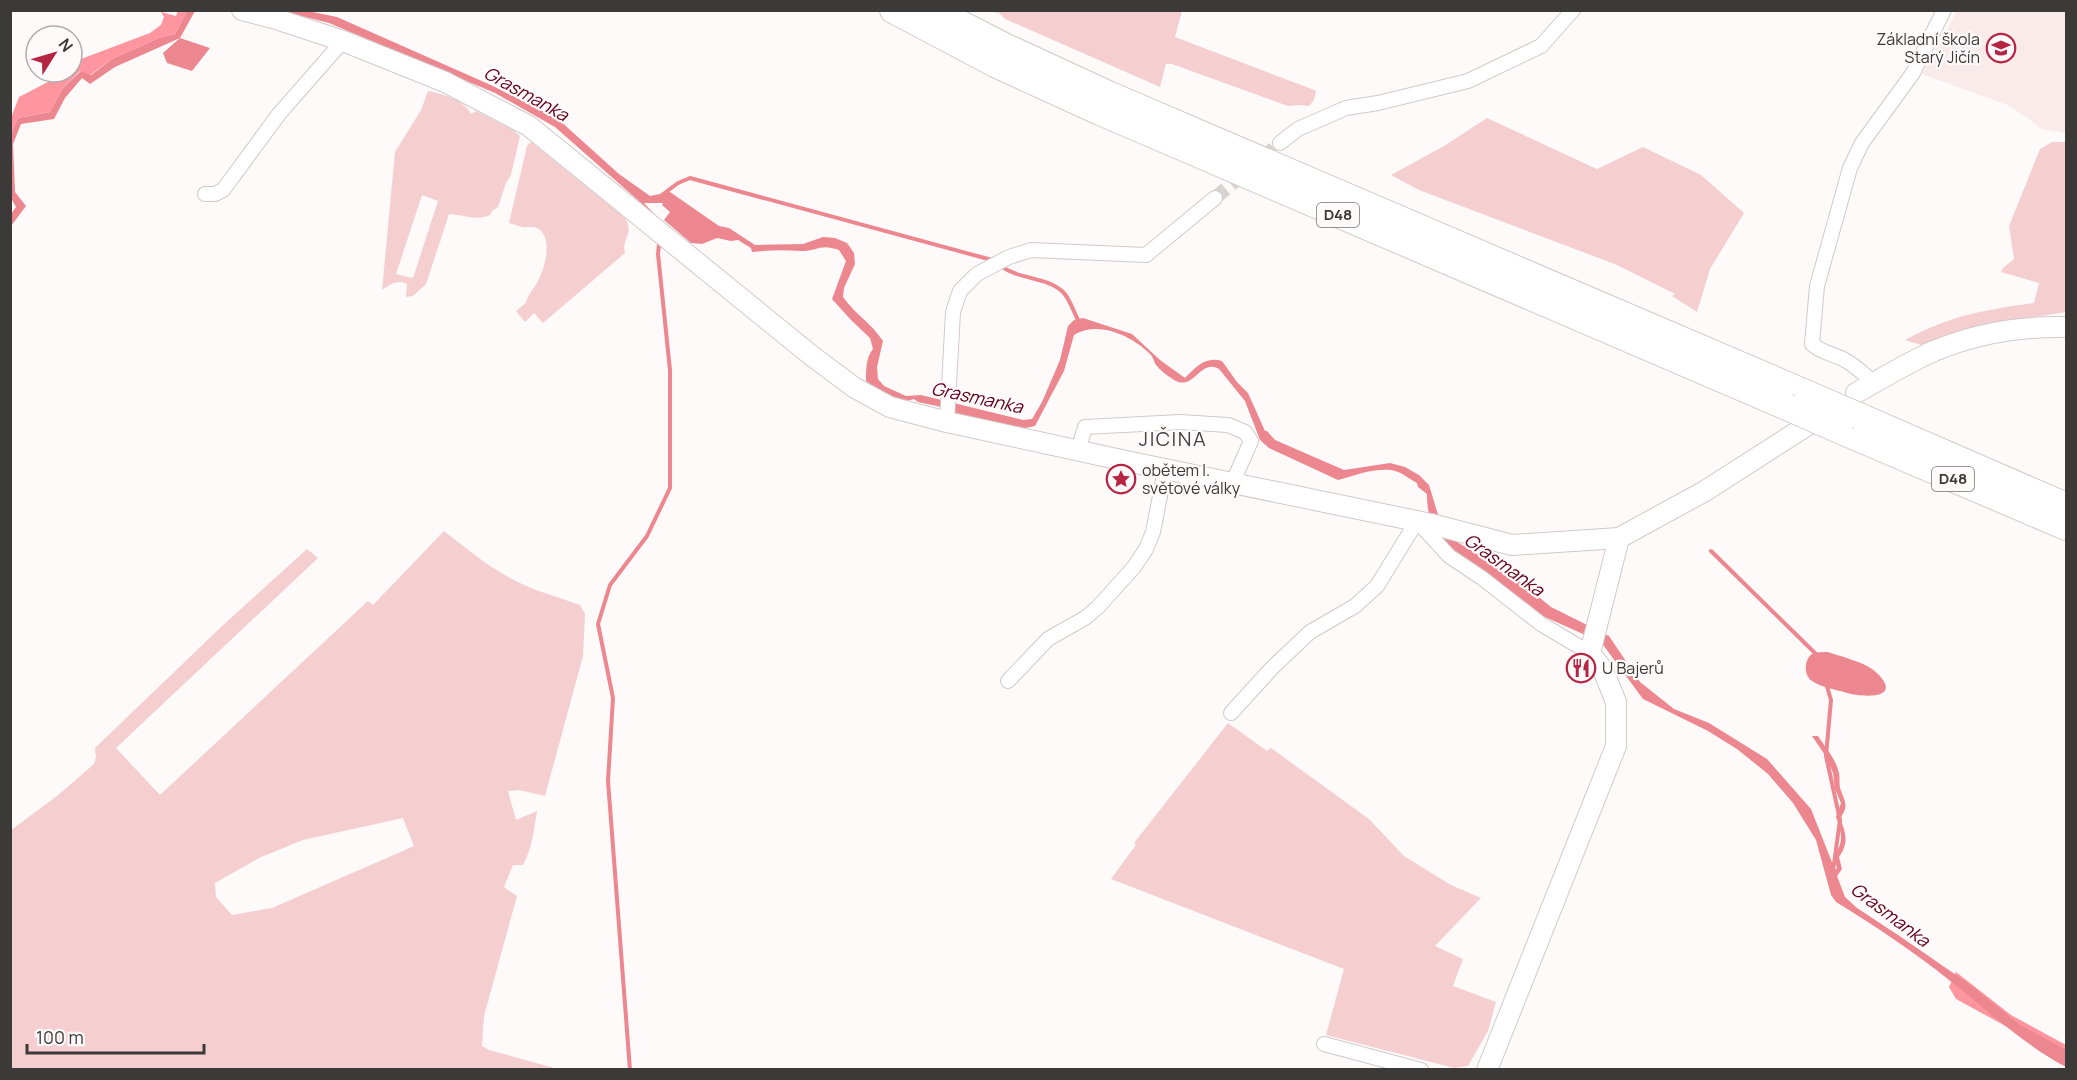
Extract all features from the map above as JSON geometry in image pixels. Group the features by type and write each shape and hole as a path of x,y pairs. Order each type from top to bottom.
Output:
{"highway":[{"name":"D48","path":"893,10 995,64 1100,112 1798,401 1845,413 2067,506"},
{"name":"D48","path":"934,10 1014,51 1108,94 1798,401"},
{"name":"D48","path":"1845,413 2067,527"}],"street":[{"path":"242,10 344,41 445,82 529,126 812,356 855,388 890,407 948,411 1078,451 1431,524 1512,545 1619,538 1845,413 1874,383 1934,351 1983,335 2044,326 2067,327"},
{"path":"1280,143 1298,129 1346,108 1378,103 1468,81 1541,46 1573,10"},
{"path":"1874,383 1861,370 1812,344 1817,286 1850,168 1862,143 1913,73 1944,10"},
{"path":"205,194 215,194 223,190 279,114 344,41"},
{"path":"948,411 952,312 960,291 977,274 1004,260 1031,250 1146,255 1215,198"},
{"path":"1078,451 1085,427 1180,422 1228,425 1245,432 1251,441 1232,484"},
{"path":"1008,681 1048,639 1085,618 1098,607 1134,567 1146,549 1153,532 1165,470"},
{"path":"1431,524 1449,556 1482,578 1541,624 1592,644"},
{"path":"1231,713 1272,668 1310,632 1355,606 1377,586 1431,524"},
{"path":"1487,1070 1616,746 1616,702 1592,644 1619,538"},
{"path":"1324,1044 1421,1070"}],"shaded area":[{"path":"178,11 187,11 175,34 159,38 112,59 90,75 84,73 84,58 150,33 161,25 164,17 161,12 176,16"},
{"path":"187,11 195,11 180,38 115,67 90,84 84,80 84,72 91,75 112,59 159,38 175,34"},
{"path":"282,11 308,11 337,17 493,86 558,119 619,174 650,196 670,192 719,226 729,228 755,245 803,244 823,237 835,238 847,243 854,253 855,264 844,288 843,297 883,341 877,367 878,379 884,386 906,396 921,395 1023,420 1032,419 1060,360 1068,326 1074,320 1083,318 1132,334 1160,360 1185,378 1206,361 1222,361 1248,393 1265,431 1275,440 1344,470 1390,463 1405,467 1419,475 1429,485 1439,518 1452,539 1508,572 1551,607 1609,636 1640,682 1674,709 1709,723 1767,759 1811,809 1835,870 1837,868 1834,856 1841,837 1836,817 1841,803 1827,758 1812,736 1818,736 1838,768 1840,788 1845,803 1845,810 1840,818 1845,833 1845,842 1839,857 1842,869 1837,876 1845,897 1857,908 1972,986 2019,1024 2066,1050 2066,1067 2020,1037 1908,949 1836,902 1831,895 1816,840 1793,803 1768,774 1737,749 1708,731 1643,699 1601,642 1536,613 1450,550 1439,538 1432,525 1427,494 1405,475 1395,471 1378,470 1338,480 1269,448 1260,440 1245,401 1219,369 1207,368 1188,381 1182,383 1176,381 1156,365 1143,347 1124,336 1104,330 1093,329 1074,335 1064,371 1035,426 1020,429 955,413 955,410 918,402 914,399 903,402 883,394 866,381 866,368 873,349 870,338 832,299 846,261 839,250 823,247 807,251 752,252 751,248 738,240 717,238 702,244 691,243 664,220 670,212 662,205 663,203 644,203 657,217 555,127 495,93 329,23"},
{"path":"988,11 1182,11 1175,37 1316,91 1314,100 1309,106 1288,106 1172,64 1166,64 1160,87 1005,19 999,13"},
{"name":"Základní škola Starý Jičín","path":"1957,11 2066,11 2066,133 2042,129 2010,106 1922,74"},
{"path":"180,38 210,48 192,71 167,63 163,53"},
{"path":"44,84 67,84 50,112 18,118 11,134 11,118 19,97"},
{"path":"67,84 77,84 65,98 54,119 21,124 13,144 15,192 26,206 11,226 11,214 16,207 11,198 11,134 18,118 50,112 62,89"},
{"path":"428,91 440,94 458,101 471,114 476,111 520,136 511,175 498,207 490,215 480,218 449,214 426,284 413,296 406,297 407,284 394,283 382,290 395,152 421,110","holes":["422,195 438,201 413,278 396,274"]},
{"path":"1487,118 1597,169 1643,147 1701,175 1744,213 1710,269 1697,312 1672,296 1675,294 1617,265 1419,190 1391,175 1444,146"},
{"path":"531,142 624,217 629,228 625,253 543,323 534,313 525,322 516,311 526,303 541,274 547,247 544,234 538,228 509,223 527,146"},
{"path":"2052,142 2066,142 2066,312 1973,327 1921,345 1905,340 1953,319 1999,308 2034,303 2039,283 2001,272 2014,259 2009,226 2040,149"},
{"path":"444,531 508,577 533,589 580,605 585,614 583,656 545,796 519,790 508,791 516,820 537,811 526,859 523,865 513,865 504,887 517,896 484,1016 482,1046 489,1050 558,1069 11,1069 11,830 57,796 94,764 95,748 221,627 307,549 318,558 116,748 160,795 368,601 373,605","holes":["403,818 414,846 272,908 232,915 216,897 215,883 259,858 303,840"]},
{"path":"1828,652 1868,667 1879,675 1886,689 1883,693 1869,696 1847,693 1812,681 1806,671 1808,658 1814,653"},
{"path":"1228,723 1267,751 1271,748 1369,819 1404,856 1451,885 1481,898 1435,946 1463,959 1453,986 1496,1002 1488,1031 1468,1066 1454,1068 1326,1035 1344,969 1111,879 1136,845 1134,843"},
{"path":"1956,972 2011,1015 2066,1045 2066,1059 1956,999 1949,987"}],"waterway":[{"path":"662,195 678,183 690,178 992,260"},
{"path":"630,1070 608,781 613,698 598,624 610,585 647,536 670,488 670,370 658,254 659,244"},
{"path":"1001,266 1016,274 1049,283 1063,292 1079,322"},
{"path":"1711,551 1818,656"},
{"path":"1826,683 1831,700 1826,756 1840,820 1833,871"}],"tunnel":[{"path":"1215,198 1280,143"}],"place":[{"name":"Základní škola Starý Jičín","path":"2001,48"},
{"name":"obětem I. světové války","path":"1121,479"},
{"name":"U Bajerů","path":"1581,668"}],"district":[{"name":"JIČINA","path":"1173,439"}],"water label":[{"name":"Grasmanka","path":"526,94"},
{"name":"Grasmanka","path":"977,398"},
{"name":"Grasmanka","path":"1504,565"},
{"name":"Grasmanka","path":"1890,915"}]}
